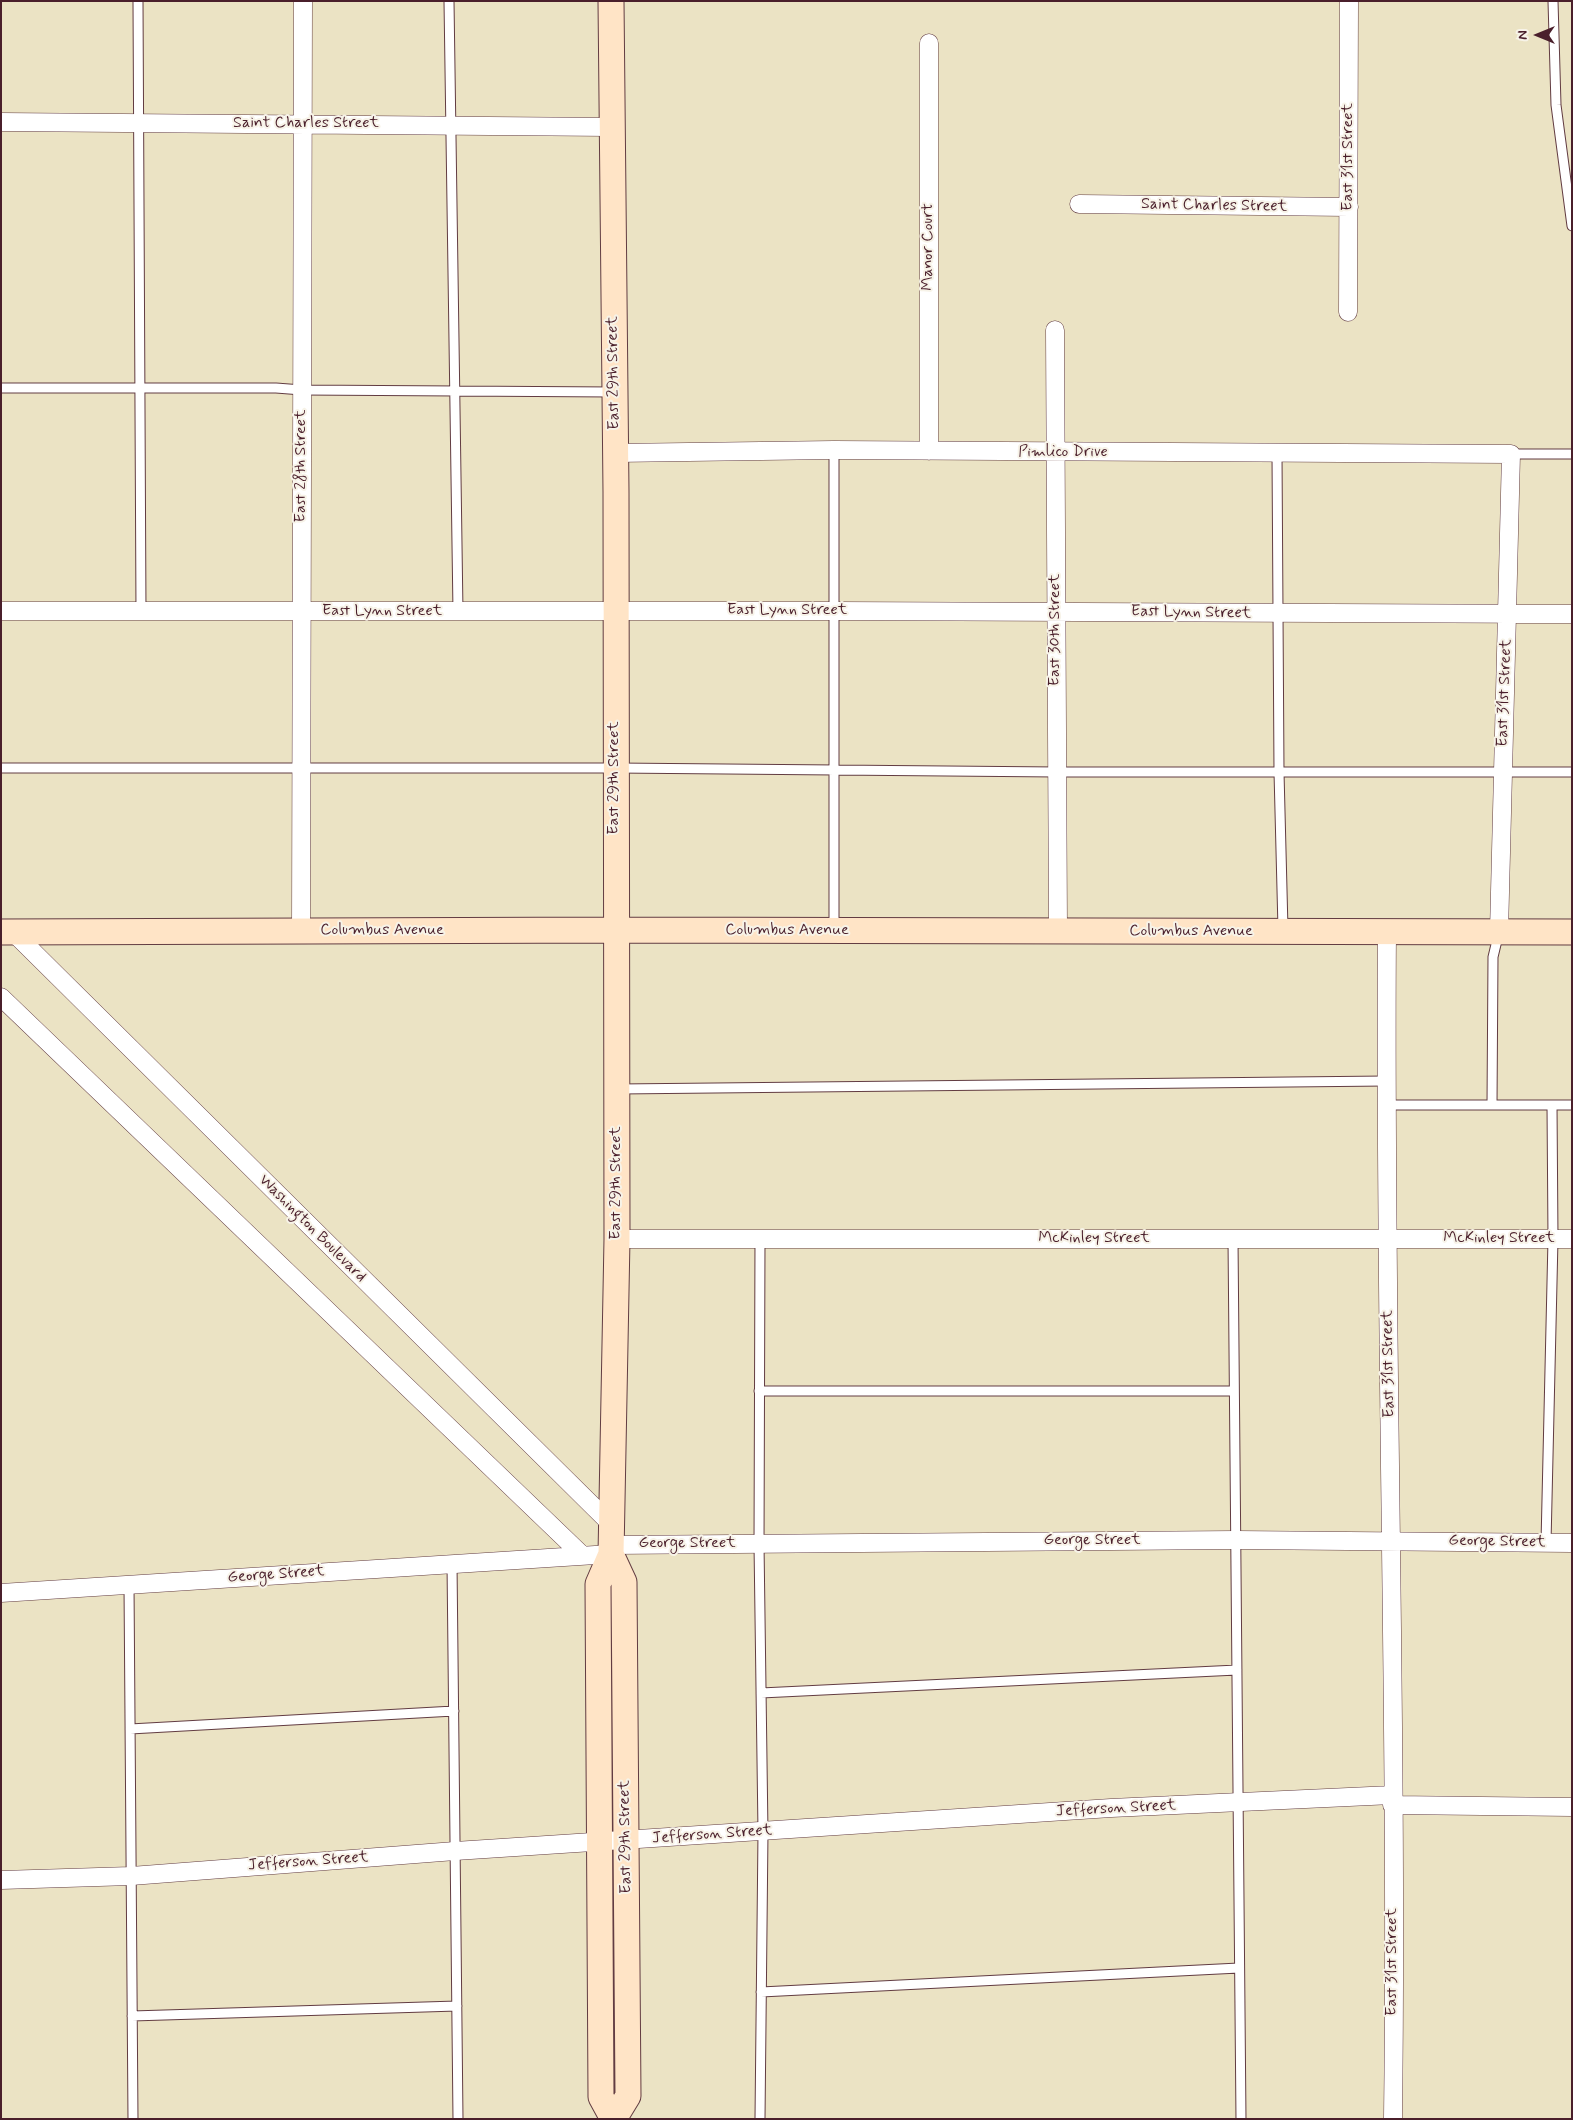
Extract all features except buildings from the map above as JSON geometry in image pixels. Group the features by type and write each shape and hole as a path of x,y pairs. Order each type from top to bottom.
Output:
{"street":[{"name":"East 28th Street","path":"300,931 303,1"},
{"name":"East 29th Street","path":"611,1 617,1239 612,1541 598,1584 601,2097 614,2119 628,2096 624,1582 612,1541"},
{"name":"East 31st Street","path":"1348,312 1349,1"},
{"name":"Manor Court","path":"929,43 929,451"},
{"name":"Saint Charles Street","path":"1,122 611,127"},
{"name":"Saint Charles Street","path":"1079,204 1349,207"},
{"name":"East 30th Street","path":"1055,330 1058,931"},
{"name":"Pimlico Drive","path":"614,453 834,450 1056,453 1511,454"},
{"name":"East 31st Street","path":"1499,932 1511,454"},
{"name":"East Lynn Street","path":"1,611 834,611 1572,614"},
{"name":"Columbus Avenue","path":"7,932 615,930 1572,932"},
{"name":"Washington Boulevard","path":"7,932 612,1541"},
{"name":"East 31st Street","path":"1387,932 1386,1105 1392,1540 1392,2119"},
{"path":"1,997 582,1554"},
{"name":"McKinley Street","path":"617,1239 1572,1239"},
{"name":"George Street","path":"1,1593 582,1554 612,1541 759,1544 1236,1540 1572,1543"},
{"name":"Jefferson Street","path":"1,1880 131,1876 455,1851 600,1843 1111,1808 1392,1800 1572,1807"}],"lane":[{"path":"138,1 141,612"},
{"path":"449,1 458,612"},
{"path":"1553,1 1556,105 1572,226"},
{"path":"1,388 276,388 455,392 614,392"},
{"path":"834,450 834,931"},
{"path":"1277,454 1283,932"},
{"path":"1511,454 1572,454"},
{"path":"1,768 301,770 615,768 1057,772 1572,772"},
{"path":"1492,1105 1494,957 1499,932"},
{"path":"616,1088 1386,1081"},
{"path":"1386,1105 1572,1105"},
{"path":"1546,1543 1553,1239 1552,1105"},
{"path":"760,1239 759,1544 763,1832 760,2119"},
{"path":"1233,1239 1241,2119"},
{"path":"759,1391 1234,1391"},
{"path":"452,1563 458,2119"},
{"path":"129,1585 133,2119"},
{"path":"760,1693 1237,1670"},
{"path":"130,1729 454,1711"},
{"path":"761,1992 1240,1968"},
{"path":"132,2016 457,2006"}]}
